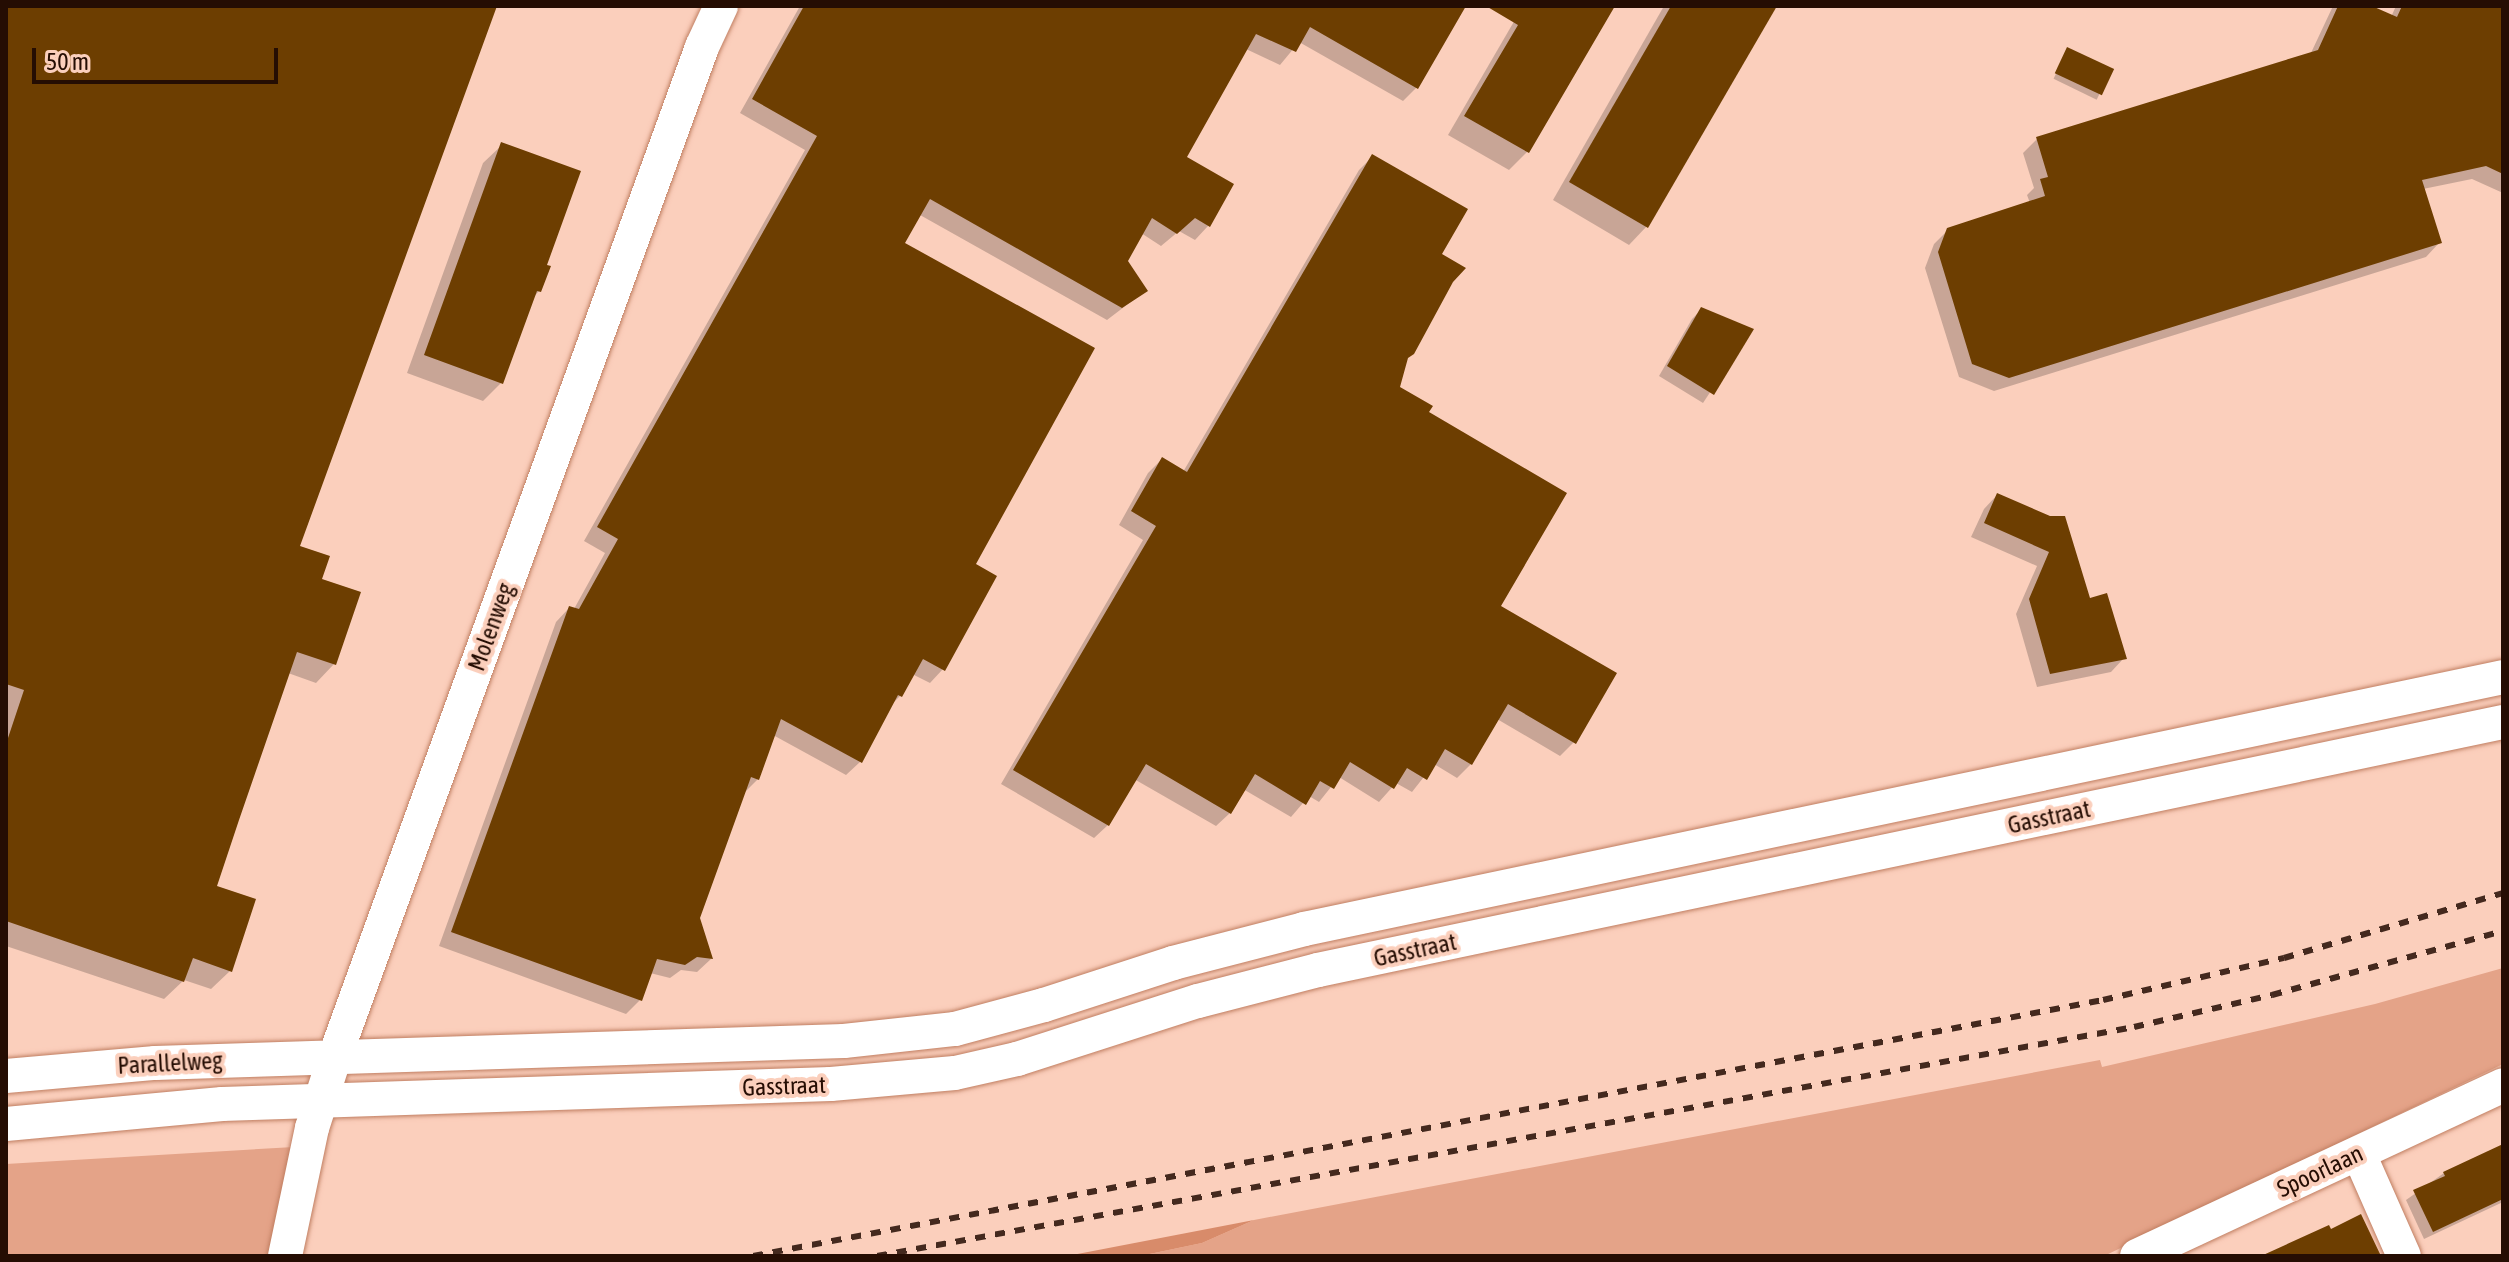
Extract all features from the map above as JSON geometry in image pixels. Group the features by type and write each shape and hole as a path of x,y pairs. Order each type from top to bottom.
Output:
{"street":[{"name":"Molenweg","path":"285,1256 320,1101 335,1056 702,47 721,6"},
{"name":"Gasstraat","path":"335,1056 844,1041 955,1029 1044,1005 1173,963 1304,929 2503,677"},
{"name":"Gasstraat","path":"320,1101 831,1084 955,1073 1017,1059 1198,1001 1318,970 2503,722"},
{"name":"Parallelweg","path":"6,1076 155,1063 335,1056"},
{"name":"Spoorlaan","path":"2137,1256 2503,1085"},
{"name":"Parallelweg","path":"6,1124 105,1112 320,1101"},
{"path":"2359,1154 2404,1256"}],"shaded area":[{"path":"2503,968 2503,1064 2104,1256 1140,1256 1202,1243 1254,1220 2100,1060 2102,1067 2375,1004"},
{"path":"294,1147 271,1256 6,1256 6,1164"},
{"path":"1254,1220 1202,1243 1140,1256 1067,1256"}],"building":[{"path":"6,6 497,6 300,546 330,556 322,579 361,592 336,665 297,652 239,820 217,886 256,899 232,972 193,958 184,982 6,921 6,744 24,690 6,684"},
{"path":"804,6 1466,6 1418,89 1310,27 1296,52 1256,34 1187,157 1234,184 1210,227 1195,218 1177,234 1152,218 1128,261 1148,291 1122,308 930,199 905,243 1095,348 976,564 997,576 945,671 923,659 902,697 898,695 862,763 781,719 759,780 751,777 700,918 713,959 697,957 685,965 657,959 642,1001 451,932 569,606 579,609 618,539 597,527 817,136 752,99"},
{"path":"1486,6 1615,6 1529,153 1464,116 1518,25"},
{"path":"1671,6 1777,6 1648,228 1569,182"},
{"path":"2338,6 2372,6 2397,17 2402,6 2503,6 2503,174 2486,166 2422,180 2442,243 2009,378 1972,364 1938,252 1947,228 2045,196 2040,179 2048,177 2036,137 2318,50"},
{"path":"2067,47 2114,69 2102,95 2055,73"},
{"path":"501,142 581,171 547,265 551,266 541,292 537,291 503,384 424,355"},
{"path":"1372,154 1468,209 1442,254 1466,268 1453,282 1414,354 1408,358 1400,387 1433,406 1429,412 1567,493 1501,606 1617,673 1576,744 1508,704 1472,765 1445,749 1427,780 1407,768 1394,789 1350,762 1334,789 1320,781 1306,805 1255,774 1231,814 1146,764 1109,826 1013,770 1156,526 1131,511 1162,457 1187,472"},
{"path":"1701,307 1754,329 1714,395 1667,366"},
{"path":"1997,493 2050,516 2065,516 2090,598 2107,593 2127,659 2050,674 2029,599 2049,552 1984,523"},
{"path":"2503,1144 2503,1199 2433,1232 2413,1190"},
{"path":"2361,1214 2381,1256 2261,1256 2329,1225 2331,1229"}],"railway":[{"path":"753,1256 2103,1000 2284,958 2503,893"},
{"path":"877,1256 2134,1027 2272,995 2503,931"}]}
